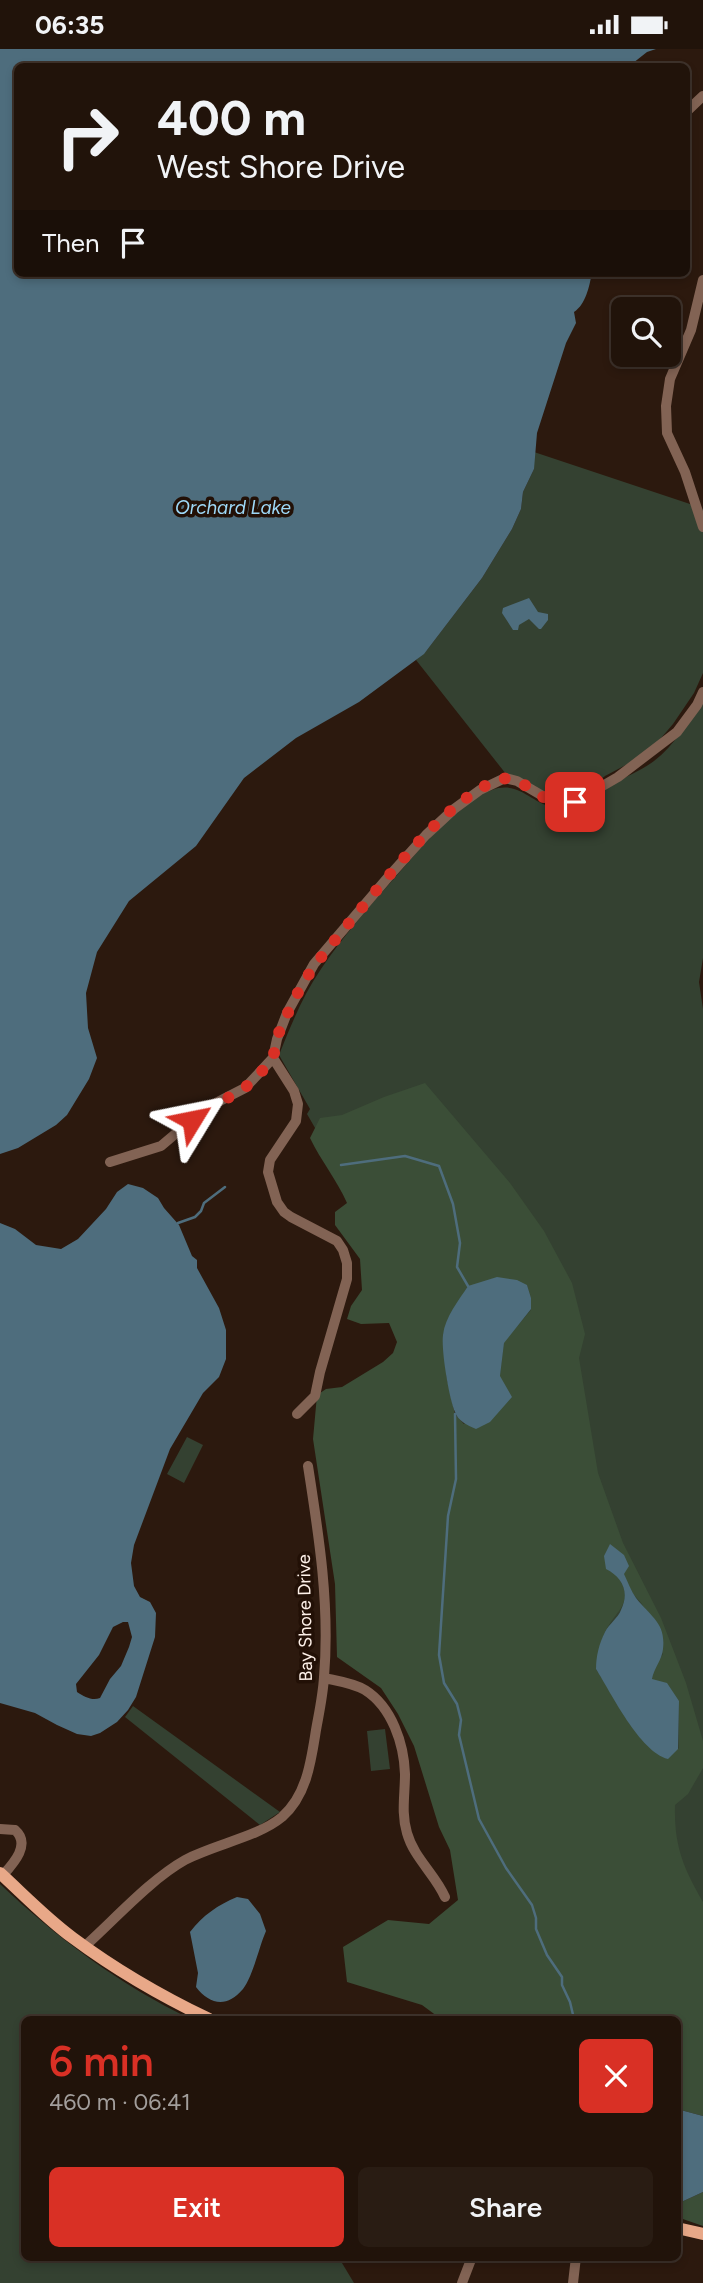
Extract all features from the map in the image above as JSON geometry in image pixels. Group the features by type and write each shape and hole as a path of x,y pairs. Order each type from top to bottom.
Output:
{"main road":[{"path":"1,1872 41,1911 85,1947 136,1981 203,2016"},
{"path":"681,2229 703,2234"}],"street":[{"path":"690,108 703,96"},
{"path":"703,280 691,330 670,379 666,406 667,433 685,472 703,527"},
{"path":"110,1163 161,1146 206,1108 245,1088 273,1058 277,1038 287,1013 314,964 390,874 454,809 480,790 505,778 517,781 553,802 575,802 618,777 677,732 703,692"},
{"path":"273,1058 294,1091 298,1104 296,1121 270,1160 268,1172 276,1202 291,1217 337,1241 347,1263 346,1279 315,1396 297,1414"},
{"name":"Bay Shore Drive","path":"85,1947 183,1861 258,1831 286,1812 295,1802 308,1772 324,1678 322,1570 308,1466"},
{"path":"324,1678 349,1683 365,1690 388,1716 402,1747 405,1775 403,1816 410,1842 445,1897"},
{"path":"0,1829 10,1828 18,1832 22,1841 19,1853 1,1872"},
{"path":"463,2283 471,2261"},
{"path":"573,2283 576,2261"}],"green space":[{"path":"534,452 702,508 703,511 703,673 694,693 673,724 656,744 639,758 605,776 585,792 563,798 549,796 523,780 506,774 416,660 427,650 482,578 512,529 521,509 523,492 534,469"},
{"path":"703,699 703,958 699,982 703,1009 703,2023 435,1336 307,1114 310,1109 279,1055 303,1000 329,958 372,903 451,817 478,797 502,788 518,790 555,808 572,808 586,803 662,755"},
{"path":"425,1083 510,1183 544,1231 572,1283 585,1334 579,1358 598,1473 623,1543 661,1618 686,1683 703,1741 703,1768 688,1794 675,1805 676,1833 681,1856 703,1902 703,2116 681,2110 681,2016 437,2016 422,2005 347,1982 343,1947 388,1920 429,1924 458,1900 450,1850 439,1827 414,1746 381,1688 337,1657 335,1584 313,1439 317,1395 326,1389 342,1387 383,1362 393,1353 397,1342 389,1323 361,1324 347,1319 351,1306 362,1290 360,1259 335,1225 335,1212 347,1203 310,1138 320,1118 342,1115","holes":["527,1285 531,1310 504,1342 500,1376 464,1424 455,1414 447,1379 443,1336 447,1321 468,1286","616,1574 642,1604 663,1654 653,1670 652,1680 679,1701 679,1749 613,1696 596,1669 604,1634 625,1598 625,1591"]},
{"path":"187,1437 203,1445 184,1483 167,1474"},
{"path":"133,1706 280,1812 260,1825 125,1717"},
{"path":"385,1729 390,1769 371,1771 367,1731"},
{"path":"0,1884 90,1959 139,1991 185,2016 21,2016 21,2261 341,2261 354,2283 0,2283"},
{"path":"703,2192 703,2226 681,2218 681,2202"}],"water":[{"name":"Orchard Lake","path":"0,49 656,49 647,52 633,63 14,63 14,277 591,277 584,300 574,312 576,323 566,343 537,433 534,469 523,492 521,509 482,578 424,654 359,702 296,738 244,778 196,846 129,901 97,952 86,993 88,1028 97,1058 89,1079 67,1115 56,1125 18,1148 0,1154"},
{"path":"529,598 538,612 548,614 548,620 541,629 529,619 519,625 518,630 513,630 502,613 503,608"},
{"path":"128,1184 143,1188 158,1198 179,1225 192,1256 197,1260 197,1268 219,1308 226,1330 226,1359 219,1377 203,1393 170,1449 134,1545 131,1563 134,1586 140,1597 150,1602 156,1613 155,1637 136,1697 117,1722 91,1736 77,1734 35,1713 0,1703 0,1223 15,1229 36,1245 61,1249 78,1239 106,1209 117,1192","holes":["128,1622 132,1637 129,1647 121,1666 100,1698 91,1699 77,1692 76,1684 99,1655 113,1627"]},
{"path":"497,1277 517,1280 527,1285 531,1309 504,1343 500,1376 512,1397 490,1422 476,1429 456,1415 446,1374 443,1335 449,1315 468,1286"},
{"path":"610,1544 624,1555 629,1566 624,1574 631,1589 660,1626 662,1633 662,1653 652,1679 667,1683 679,1701 678,1749 668,1759 657,1754 637,1734 596,1669 601,1641 620,1613 625,1597 620,1581 606,1569 604,1556"},
{"path":"237,1897 248,1899 260,1914 266,1931 243,1989 231,1999 213,2001 196,1987 198,1973 190,1932 211,1911"},
{"path":"681,2110 703,2116 703,2192 681,2202"}],"waterway":[{"path":"341,1165 405,1156 439,1166 453,1204 460,1243 457,1267 468,1286"},
{"path":"178,1223 195,1217 204,1203 225,1187"},
{"path":"455,1414 456,1479 448,1516 439,1655 444,1683 457,1704 461,1720 459,1735 479,1819 506,1868 532,1905 536,1929 547,1955 562,1977 562,1985 573,2016"}],"route":[{"path":"192,1120 206,1108 245,1088 273,1058 277,1038 287,1013 314,964 390,874 454,809 480,790 505,778 517,781 553,802 575,802"}]}
